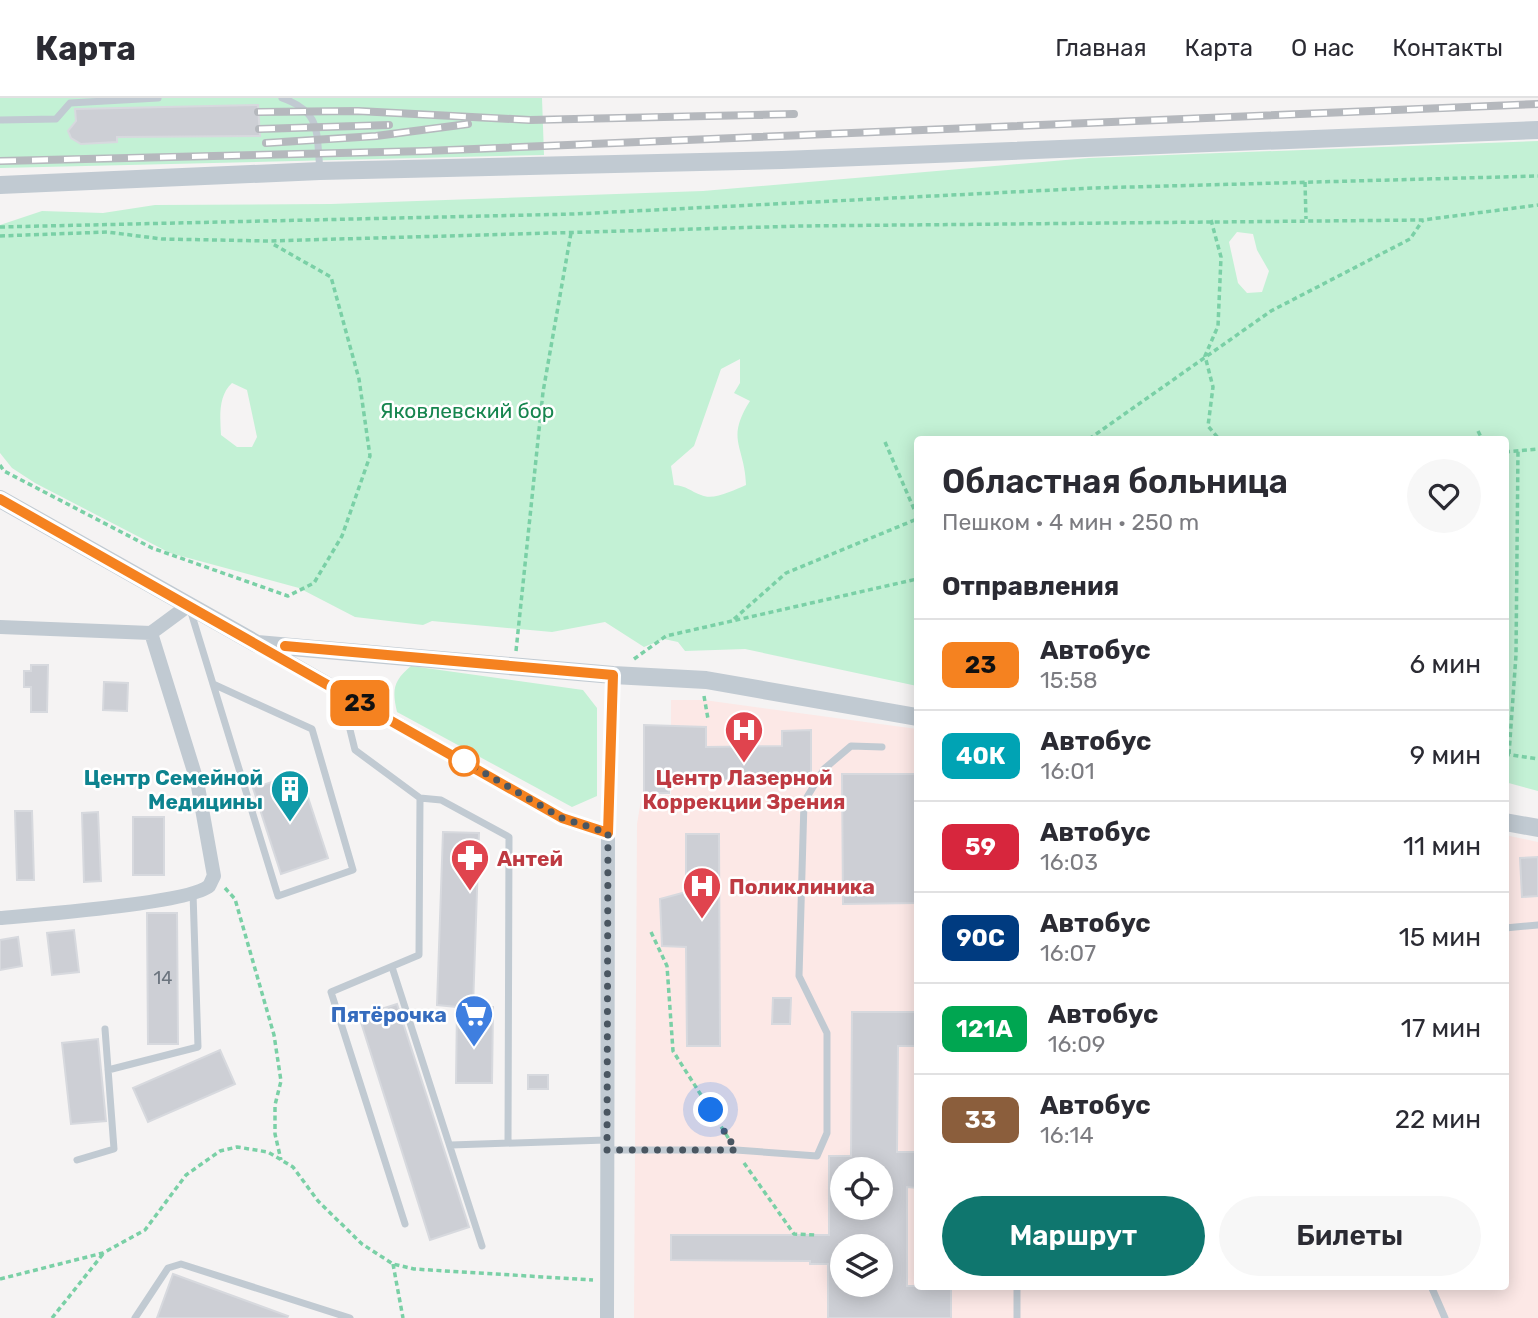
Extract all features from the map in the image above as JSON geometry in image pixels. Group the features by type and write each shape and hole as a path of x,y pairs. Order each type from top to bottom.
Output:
{"street":[{"path":"0,185 320,171 809,159 1538,130"},
{"path":"0,499 562,818 608,833"},
{"path":"0,627 151,633 189,605"},
{"path":"0,918 142,903 193,893 208,886 214,876 197,781 151,633"},
{"path":"257,643 613,675 706,680 914,717"},
{"path":"607,1318 608,833 613,675"},
{"path":"1509,823 1538,828"}],"lane":[{"path":"0,120 55,119 70,103 158,98"},
{"path":"282,98 303,105 310,113 318,141 320,171"},
{"path":"189,605 213,684 278,896 353,870 312,729 213,684"},
{"path":"341,692 355,750 420,798 441,800 509,837 508,1143"},
{"path":"451,1145 607,1145 817,1156 827,1133 827,1033 799,976 804,802 824,769 851,746 882,747"},
{"path":"405,1224 331,992 419,955 420,798"},
{"path":"108,1070 198,1047 193,893"},
{"path":"1509,928 1538,925"},
{"path":"392,967 482,1246"},
{"path":"77,1160 114,1149 105,1029"},
{"path":"135,1318 169,1268 181,1264 350,1318"},
{"path":"1017,1290 1017,1318"},
{"path":"1433,1290 1445,1318"}],"path":[{"path":"0,227 574,214 1093,188 1538,176"},
{"path":"1305,182 1306,219"},
{"path":"0,236 107,232 162,239 270,242 802,226 1306,219 1423,220 1538,205"},
{"path":"1211,220 1221,257 1218,326 1205,356 1213,387 1208,426 1216,436"},
{"path":"1092,436 1271,311 1410,239 1423,220"},
{"path":"514,666 543,392 571,233"},
{"path":"0,465 4,471 152,548 288,596 314,583 342,536 370,456 361,392 331,277 270,242"},
{"path":"1478,431 1480,436"},
{"path":"885,442 914,510"},
{"path":"1509,451 1538,449"},
{"path":"1509,732 1516,655 1518,450"},
{"path":"732,621 786,573 914,518"},
{"path":"613,675 666,636 914,580"},
{"path":"706,680 704,700 708,719"},
{"path":"1509,754 1538,759"},
{"path":"214,876 235,899 274,1035 281,1081 275,1105 275,1134 281,1160"},
{"path":"651,932 667,966 673,1051 794,1234 817,1235"},
{"path":"0,1279 103,1253 145,1230 186,1175 220,1151 237,1147 268,1152 293,1167 318,1201 362,1244 393,1264 414,1269 606,1281"},
{"path":"52,1318 103,1253"},
{"path":"393,1264 403,1318"}],"shaded area":[{"path":"671,700 704,700 914,729 914,1290 1509,1290 1509,836 1538,842 1538,1318 634,1318 637,824 642,794 671,795"}],"green space":[{"path":"0,98 542,98 544,155 0,168"},
{"name":"Яковлевский бор","path":"1538,141 1538,791 1509,783 1509,436 914,436 914,685 745,649 685,651 678,642 664,639 644,647 605,622 552,632 432,621 423,625 355,617 299,588 170,553 35,483 12,468 0,453 0,225 42,211 103,213 155,205 331,204 703,191 1089,158","holes":["1237,232 1253,234 1257,250 1269,271 1262,292 1247,293 1238,283 1229,242","740,359 740,383 734,393 750,401 737,434 746,485 711,497 674,485 671,466 694,446 721,369","232,383 247,390 257,437 252,447 237,447 221,435 221,407 224,394"]},
{"path":"411,666 583,690 597,708 597,796 572,807 397,712 395,686"}],"building":[{"path":"258,105 260,136 117,137 117,142 81,144 71,138 68,131 76,121 75,109"},
{"path":"31,665 48,665 47,712 31,712 31,687 24,687 24,671 31,671"},
{"path":"104,682 128,683 127,711 103,710"},
{"name":"Центр Лазерной Коррекции Зрения","path":"644,725 706,727 706,747 782,746 782,731 811,730 811,779 669,781 669,793 644,793"},
{"name":"Центр Семейной Медицины","path":"300,773 328,858 281,874 253,788"},
{"path":"842,774 914,774 914,903 843,904"},
{"path":"15,811 32,811 34,880 17,880"},
{"path":"98,812 101,881 84,882 82,813"},
{"path":"133,817 164,817 164,875 133,875"},
{"path":"443,832 479,833 473,1007 493,1007 492,1083 456,1083 457,1007 437,1005"},
{"path":"686,834 719,834 720,1046 687,1046 686,947 662,946 660,899 686,892"},
{"path":"1538,857 1538,896 1522,897 1520,858"},
{"path":"147,913 177,913 178,1044 148,1044"},
{"path":"74,930 79,972 52,975 47,933"},
{"path":"18,937 22,966 0,970 0,940"},
{"path":"773,998 791,998 790,1024 772,1024"},
{"path":"397,1004 469,1227 430,1240 359,1016"},
{"path":"852,1012 914,1012 914,1046 898,1046 897,1152 914,1152 914,1188 907,1187 907,1286 914,1286 914,1290 951,1290 951,1318 828,1318 828,1264 810,1264 810,1261 671,1260 671,1235 829,1235 829,1156 851,1156"},
{"path":"98,1039 106,1121 71,1124 62,1043"},
{"path":"220,1050 235,1084 148,1122 133,1088"},
{"path":"528,1075 548,1075 548,1089 528,1089"},
{"path":"173,1274 288,1316 157,1318"}],"railway":[{"path":"0,161 426,151 1538,104"},
{"path":"258,112 358,111 530,120 794,114"},
{"path":"266,143 376,136 468,124"},
{"path":"259,129 389,125"}],"bus line":[{"name":"23","path":"0,499 562,818 608,833 613,675 285,646"}],"place":[{"name":"Центр Лазерной Коррекции Зрения","path":"744,764"},
{"name":"Центр Семейной Медицины","path":"290,823"},
{"name":"Антей","path":"470,892"},
{"name":"Поликлиника","path":"702,920"},
{"name":"Пятёрочка","path":"474,1048"}],"route":[{"path":"464,761 562,818 608,833 607,1150 736,1150 711,1110"}]}
